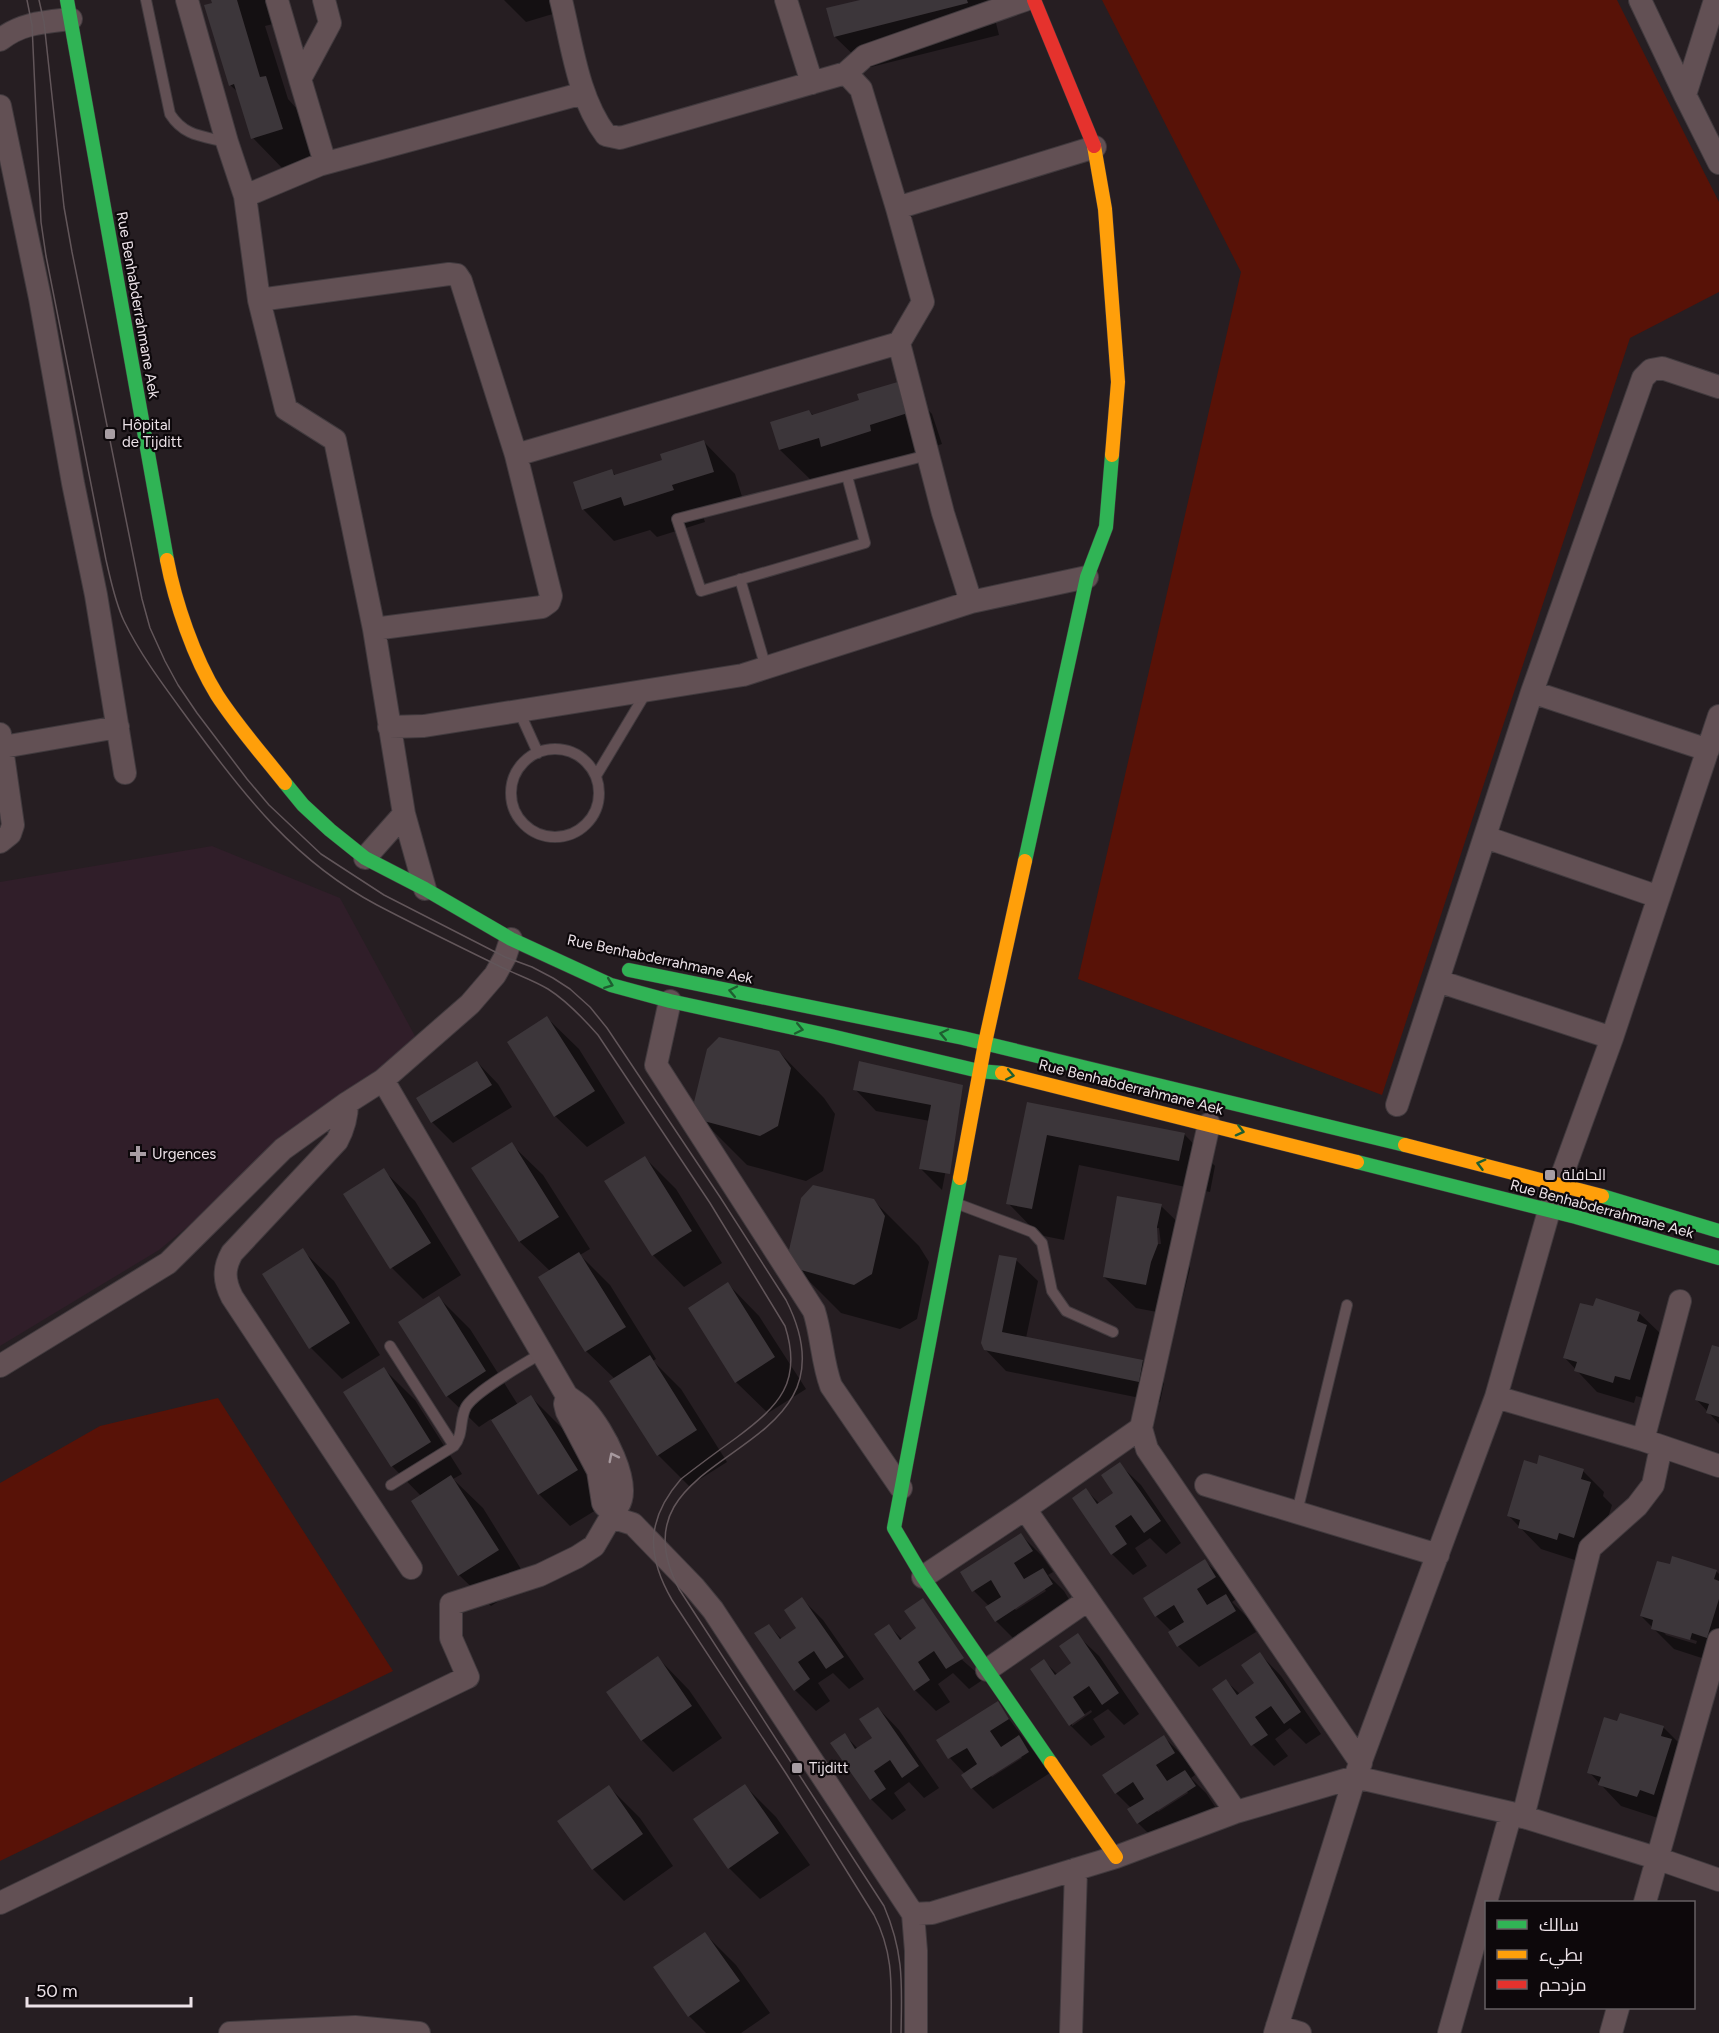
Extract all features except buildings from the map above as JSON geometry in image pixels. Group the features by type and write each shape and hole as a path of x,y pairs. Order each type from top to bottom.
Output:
{"main road":[{"path":"1034,0 1095,147 1105,208 1118,382 1106,527 1087,577 979,1071 894,1528 923,1577 1116,1857"},
{"name":"Rue Benhabderrahmane Aek","path":"69,9 170,576 177,603 215,692 233,719 303,805 365,858 425,889 511,939 611,985 670,1001 831,1035 979,1071 1007,1074 1549,1211 1719,1258"},
{"name":"Rue Benhabderrahmane Aek","path":"537,950 591,962"},
{"name":"Rue Benhabderrahmane Aek","path":"613,966 985,1043 1463,1159 1719,1231"}],"street":[{"path":"186,0 245,196 259,300 286,409 335,440 374,629 404,814 425,889"},
{"path":"277,0 325,163"},
{"path":"300,79 330,23 324,0"},
{"path":"561,0 584,93 599,126 606,135 620,138 846,73 865,56 1025,0"},
{"path":"786,0 812,83"},
{"path":"1641,0 1684,95 1719,164"},
{"path":"1684,95 1715,0"},
{"path":"0,40 13,29 44,22 69,9"},
{"path":"516,455 899,343 923,302 861,89 846,73"},
{"path":"245,196 325,163 584,93"},
{"path":"0,106 40,298 73,483 96,595 125,773"},
{"path":"897,207 1095,147"},
{"path":"259,300 449,274 457,275 461,281 516,455 551,596 549,602 542,608 374,629"},
{"path":"899,343 943,513 971,602"},
{"path":"1397,1105 1532,692 1643,378 1651,370 1662,368 1719,387"},
{"path":"389,727 424,726 743,675 971,602 1087,577"},
{"path":"1532,692 1708,750"},
{"path":"1300,2033 1276,2030 1358,1770 1496,1397 1549,1211 1612,1038 1719,716"},
{"path":"0,842 10,834 13,825 1,741 118,727"},
{"path":"365,858 404,814"},
{"path":"1485,837 1659,897"},
{"path":"0,1366 168,1263 283,1149 382,1080 470,1004 495,975 505,957 511,939"},
{"path":"1438,981 1612,1038"},
{"path":"670,1001 656,1065 814,1311 820,1328 825,1370 831,1386 901,1488"},
{"path":"382,1080 567,1396 565,1404 567,1412 598,1471 603,1503 612,1513 633,1524 713,1610 913,1914 916,1951 916,2033"},
{"path":"347,1103 345,1123 337,1141 232,1253 225,1270 225,1280 232,1297 411,1568"},
{"path":"1209,1124 1141,1428 1147,1449 1358,1770"},
{"path":"1490,1901 1517,1815 1590,1548 1637,1506 1653,1485 1652,1443 1680,1301"},
{"path":"1496,1397 1652,1443 1719,1466"},
{"path":"923,1577 1141,1428"},
{"path":"1206,1485 1438,1555"},
{"path":"1025,1509 1236,1812"},
{"path":"0,1903 468,1677 452,1638 451,1604 540,1575 577,1557 594,1546 612,1513"},
{"path":"987,1670 1088,1600"},
{"path":"1645,1901 1719,1640"},
{"path":"913,1914 932,1913 1116,1857 1358,1770 1517,1815 1719,1880"},
{"path":"1071,2033 1076,1869"},
{"path":"1449,2033 1485,1918"},
{"path":"1611,2033 1617,2009"},
{"path":"230,2033 355,2030 419,2033"}],"lane":[{"path":"146,0 170,114 176,124 188,133 227,142"},
{"path":"847,476 865,543 701,591 677,519 928,454"},
{"path":"740,579 766,668"},
{"path":"596,776 647,691"},
{"path":"519,711 538,753"},
{"path":"551,749 565,750 578,755 596,776 599,791 597,806 590,820 579,830 566,836 550,837 536,832 524,823 516,812 512,799 512,785 517,772 526,761 538,753 551,749"},
{"path":"954,1203 1032,1232 1042,1243 1052,1291 1066,1311 1113,1332"},
{"path":"1297,1512 1347,1305"},
{"path":"390,1346 454,1446"},
{"path":"391,1485 454,1446 460,1437 463,1413 474,1397 542,1353"}],"shaded area":[{"path":"1102,0 1617,0 1719,202 1719,292 1630,338 1382,1095 1078,979 1241,272"},
{"name":"Urgences","path":"212,846 340,898 415,1036 394,1058 159,1250 0,1346 0,882"},
{"path":"218,1398 393,1671 0,1861 0,1483 100,1426"}],"tram line":[{"path":"27,0 32,25 41,222 46,256 106,560 118,606 131,635 164,686 231,777 274,826 321,869 377,905 548,989 587,1022 710,1203 785,1326 791,1363 789,1378 783,1391 764,1415 681,1479 661,1508 656,1523 654,1552 663,1584 672,1600 787,1775 874,1915 889,1959 891,2033"},
{"path":"39,0 44,22 64,207 142,599 150,628 178,685 247,779 269,805 321,854 384,895 505,957 553,978 570,989 590,1007 607,1028 786,1300 802,1354 794,1394 769,1425 701,1476 675,1505 665,1541 679,1589 884,1906 891,1923 900,1968 901,2033"}],"traffic: fast":[{"path":"67,0 167,560"},
{"path":"1025,861 1087,577 1106,527 1112,455"},
{"path":"285,783 303,805 365,858 425,889 511,939 611,985 670,1001 979,1071 1002,1073"},
{"path":"629,970 963,1038 1405,1145"},
{"path":"1357,1162 1576,1217 1719,1258"},
{"path":"960,1178 894,1528 923,1577 1051,1763"},
{"path":"1602,1196 1719,1231"}],"traffic: slow":[{"path":"1094,146 1105,209 1118,382 1112,455"},
{"path":"167,560 186,629 209,680 233,718 285,783"},
{"path":"960,1178 985,1043 1025,861"},
{"path":"1002,1073 1357,1162"},
{"path":"1405,1145 1602,1196"},
{"path":"1051,1763 1116,1857"}],"traffic: jam":[{"path":"1034,0 1094,146"}],"place":[{"name":"Hôpital de Tijditt","path":"110,434"},
{"name":"Urgences","path":"138,1154"},
{"name":"الحافلة","path":"1550,1175"},
{"name":"Tijditt","path":"797,1768"}]}
